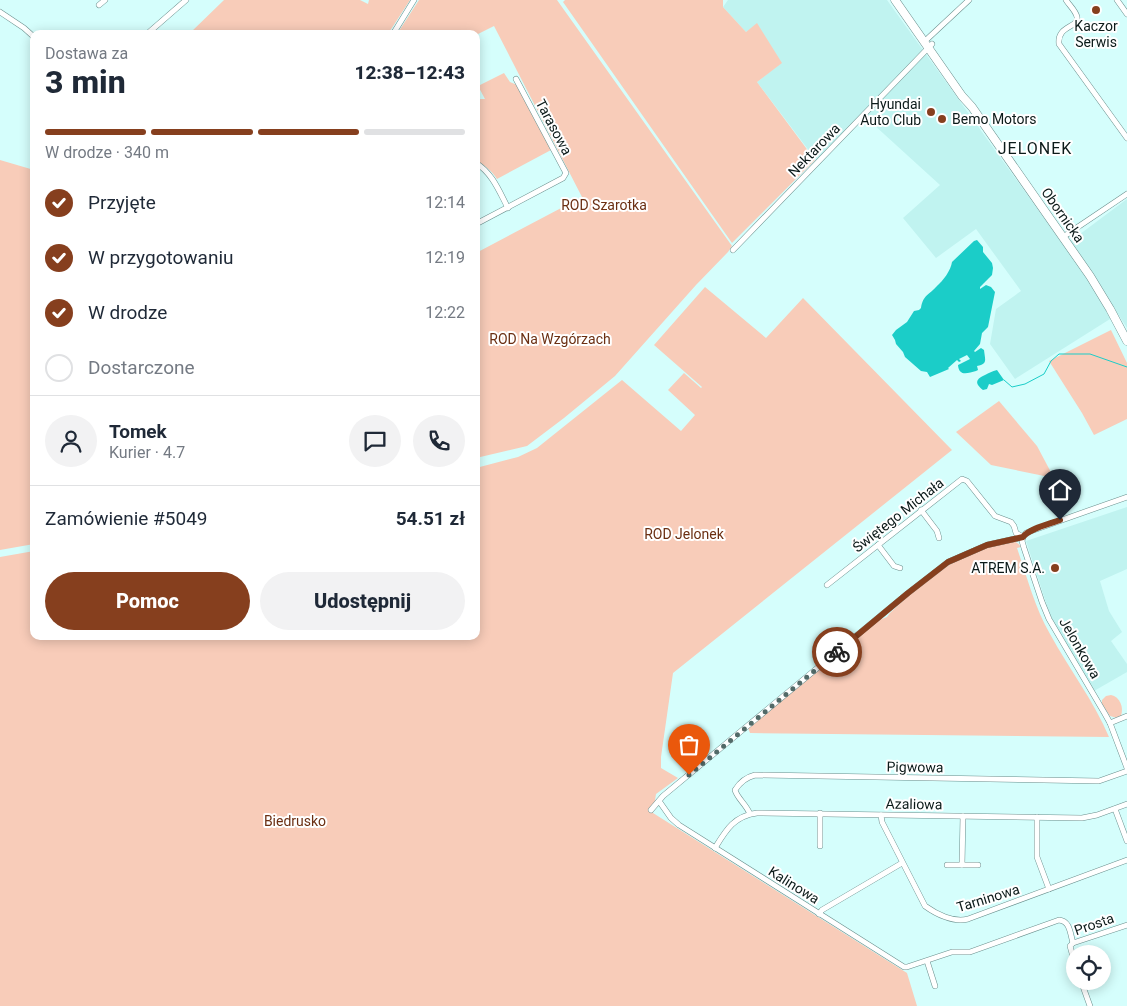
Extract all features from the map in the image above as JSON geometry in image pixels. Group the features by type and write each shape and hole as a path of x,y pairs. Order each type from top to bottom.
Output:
{"main road":[{"name":"Obornicka","path":"894,0 928,43"},
{"name":"Obornicka","path":"901,0 962,96 972,107 1101,293 1127,340"}],"street":[{"path":"99,5 105,0"},
{"path":"152,30 186,0"},
{"path":"395,30 414,0"},
{"name":"Nektarowa","path":"733,250 969,0"},
{"path":"1066,0 1077,15 1077,19 1076,22 1061,33 1058,38 1058,44 1127,138"},
{"path":"1117,0 1127,14"},
{"path":"0,12 30,33"},
{"name":"Tarasowa","path":"480,222 563,178 566,173 516,79"},
{"path":"480,166 493,179 508,208"},
{"path":"1063,237 1127,194"},
{"name":"Świętego Michała","path":"827,586 962,479 966,480 995,516 1011,522 1016,532 1023,537"},
{"path":"651,810 740,732 948,562 987,545 1023,537 1031,531 1127,497"},
{"path":"921,510 937,531 939,538"},
{"name":"Jelonkowa","path":"1023,537 1022,541 1042,602 1050,620 1110,723 1127,769"},
{"path":"878,545 894,566 900,568"},
{"path":"1110,723 1127,716"},
{"name":"Pigwowa","path":"750,814 735,790 749,776 1099,781 1127,769"},
{"name":"Kalinowa","path":"659,801 671,818 679,825 904,967 952,952 970,952 1059,920 1064,920 1067,923 1071,944"},
{"name":"Azaliowa","path":"715,848 727,828 738,819 750,814 766,812 1082,818 1097,815 1127,804"},
{"path":"1115,809 1127,841"},
{"path":"820,814 820,846"},
{"name":"Tarninowa","path":"882,815 882,822 924,906 958,921 968,919 1127,860"},
{"path":"962,865 963,816"},
{"path":"1037,817 1037,856 1049,889"},
{"path":"819,914 822,910 902,863"},
{"path":"947,864 978,865"},
{"name":"Prosta","path":"1071,944 1127,925"},
{"path":"927,961 936,986"},
{"path":"1084,990 1090,1006"}],"shaded area":[{"path":"728,0 887,0 1064,246 1127,199 1127,328 1118,314 1015,379 990,344 996,309 1021,291 976,229 936,258 903,218 940,185 862,114 816,160 757,82 781,63 757,24 746,32 723,7"},
{"path":"1127,507 1127,569 1100,581 1109,611 1122,632 1111,641 1127,664 1127,672 1094,691 1051,618 1026,541"}],"green space":[{"path":"224,0 360,0 368,4 369,0 410,0 391,30 193,30"},
{"name":"ROD Na Wzgórzach","path":"419,0 557,0 732,246 615,376 527,446 480,457 480,251 582,197 494,26 480,33 480,30 400,30"},
{"path":"565,0 723,0 723,7 746,32 757,23 782,63 757,82 815,160 732,243 563,2"},
{"path":"504,73 510,82 517,85 551,150 497,179 488,168 480,163 480,99 485,99 480,90 480,85"},
{"path":"0,160 30,169 30,545 0,550"},
{"name":"Biedrusko","path":"705,287 766,338 803,298 952,450 673,673 661,768 678,778 656,794 653,813 907,973 917,1006 0,1006 0,557 30,552 30,640 480,640 480,467 518,457 537,448 622,380 681,431 695,415 668,390 684,373 702,387 654,345"},
{"path":"1111,330 1127,363 1127,419 1094,435 1049,361"},
{"path":"999,401 1037,446 1054,478 991,465 956,432"},
{"path":"1007,541 1015,542 1021,547 1017,548 1040,614 1109,737 750,733 748,728 877,621 887,617 910,594 949,565 974,552"},
{"path":"1111,695 1119,700 1122,706 1121,716 1117,718 1110,716 1102,704 1102,700 1106,696"}],"water":[{"path":"977,240 983,247 983,252 992,263 993,268 992,275 980,289 986,285 995,292 988,327 982,333 980,344 974,351 981,348 984,350 985,361 977,366 978,370 962,373 958,365 970,359 967,355 959,359 961,361 959,362 957,360 949,369 930,377 927,372 921,371 905,357 892,335 907,322 914,311 921,308 925,298 946,275 952,262"},
{"path":"997,370 1004,380 992,385 989,384 987,389 983,390 977,381 992,371"}],"waterway":[{"path":"1004,380 1012,387 1025,384 1044,374 1051,361 1059,354 1090,354 1127,367"}],"way so far":[{"path":"689,775 837,652"}],"place":[{"name":"Kaczor Serwis","path":"1096,10"},
{"name":"Hyundai Auto Club","path":"931,112"},
{"name":"Bemo Motors","path":"942,119"},
{"name":"ATREM S.A.","path":"1055,568"}],"district":[{"name":"JELONEK","path":"1035,148"}],"route":[{"path":"837,652 948,562 987,545 1023,537 1026,533 1060,520"}],"park label":[{"name":"ROD Szarotka","path":"604,205"},
{"name":"ROD Jelonek","path":"684,534"}]}
